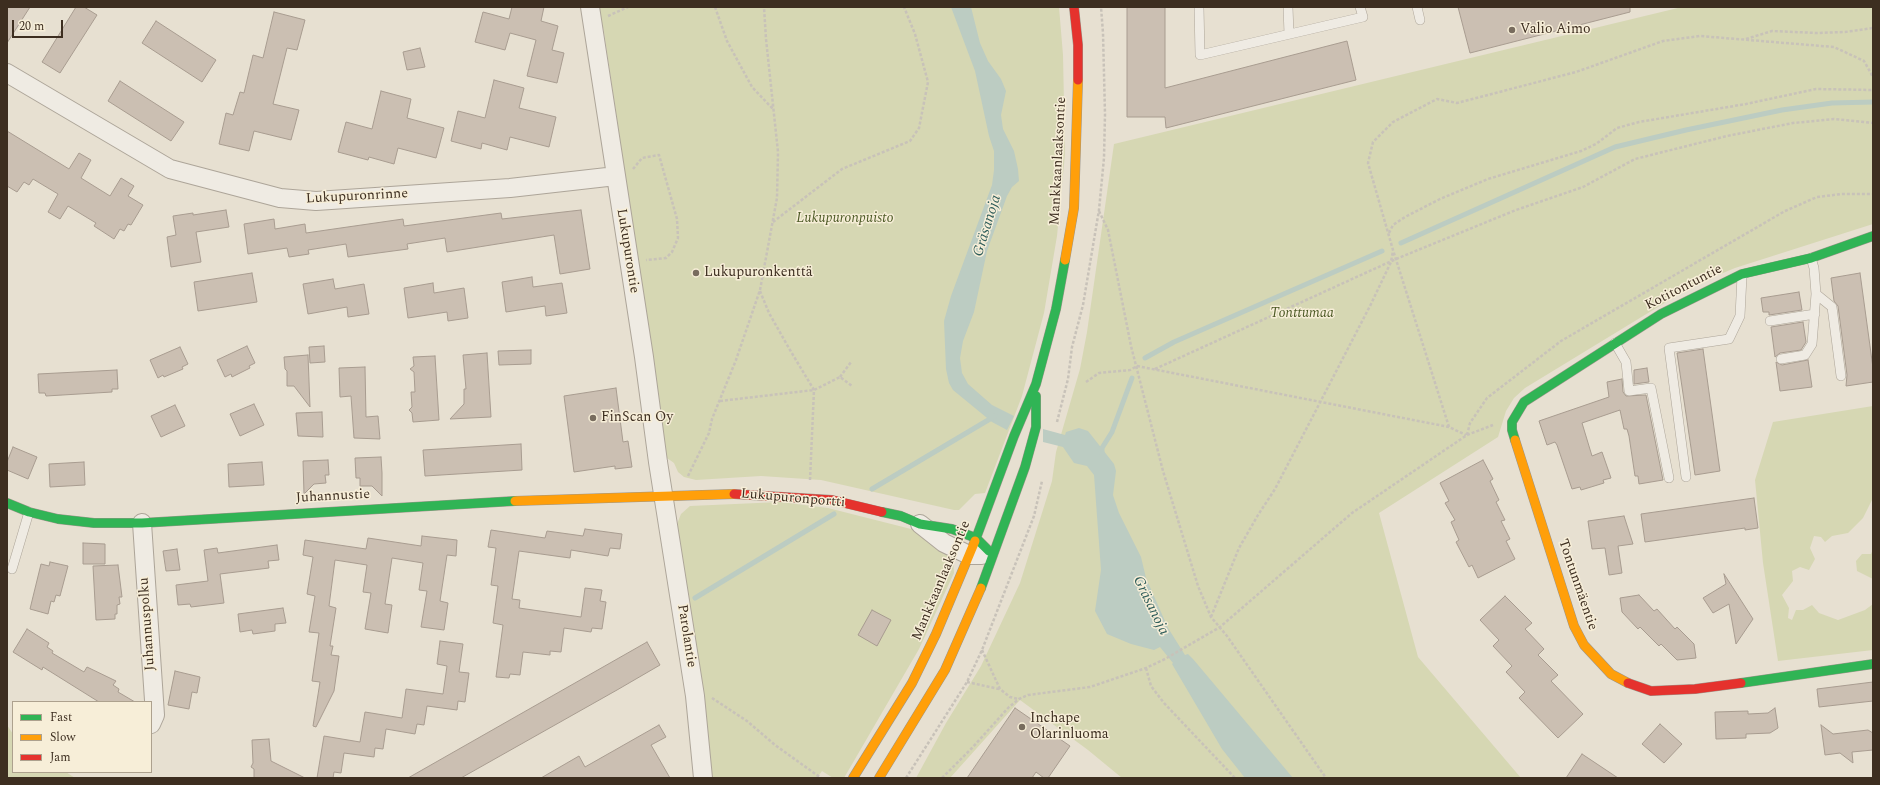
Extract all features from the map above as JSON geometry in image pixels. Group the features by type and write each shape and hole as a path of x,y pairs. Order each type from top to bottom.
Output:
{"street":[{"name":"Lukupurontie","path":"590,7 663,495"},
{"name":"Mankkaanlaaksontie","path":"853,778 912,683 936,634 976,538 1014,436 1036,384 1056,309 1074,208 1077,146 1078,52 1074,7"},
{"name":"Lukupuronrinne","path":"7,73 170,169 280,198 316,201 510,188 616,176"},
{"name":"Kotitontuntie","path":"1524,402 1661,314 1742,274 1811,258 1873,236"},
{"name":"Mankkaanlaaksontie","path":"880,778 945,670 994,556 1025,467 1036,427 1036,384"},
{"name":"Tontunmäentie","path":"1524,402 1512,422 1512,430 1567,606 1584,645 1611,674 1630,684 1651,692 1695,689 1873,664"},
{"name":"Lukupuronportti","path":"663,495 742,494 832,500 901,516 920,524 952,529 976,538 994,556"},
{"name":"Juhannustie","path":"7,504 29,512 58,519 94,523 142,523 498,501 663,495"},
{"name":"Parolantie","path":"663,495 695,696 703,778"},
{"name":"Juhannuspolku","path":"142,523 154,715 152,721"},
{"name":"Lukupuronportti","path":"920,524 944,543 969,554 994,556"}],"lane":[{"path":"1199,7 1200,55 1363,17 1360,7"},
{"path":"1288,7 1289,34"},
{"path":"1417,7 1420,20"},
{"path":"1781,359 1805,355 1812,344 1816,294 1814,268 1811,258"},
{"path":"1686,477 1669,348 1729,339 1740,316 1742,274"},
{"path":"1816,294 1832,307 1841,376"},
{"path":"1770,321 1815,314"},
{"path":"1615,343 1626,362 1629,390 1651,388 1669,478"},
{"path":"12,569 29,512"}],"path":[{"path":"715,7 727,41 752,87 773,109"},
{"path":"685,483 709,433 712,419 720,401 760,290 777,198 778,152 764,7"},
{"path":"773,222 842,169 910,141 919,128 928,82 915,34 904,7"},
{"path":"1101,7 1105,114 1104,158 1099,210 1108,230 1131,346 1163,471 1198,586 1211,617 1220,627 1326,778"},
{"path":"1744,40 1772,31 1817,33 1845,32 1873,28"},
{"path":"1449,427 1396,260 1368,164 1373,142 1393,122 1437,99 1457,103 1569,74 1663,41 1700,36 1834,47 1864,61 1873,77"},
{"path":"1388,234 1393,225 1440,199 1488,179 1581,151 1596,144 1616,128 1639,122 1718,109 1816,89 1873,90"},
{"path":"1155,370 1391,262 1516,210 1583,187 1635,159 1727,136 1793,123 1834,118 1873,123"},
{"path":"629,261 666,258 672,252 678,238 677,219 658,155 642,158 634,169"},
{"path":"942,778 972,748 1009,706 1019,699 1028,695 1090,687 1146,668 1165,659 1220,627 1352,513 1467,435 1470,423 1487,398 1561,342 1785,211 1817,197 1842,194 1873,194"},
{"path":"1211,617 1239,548 1258,515 1276,489 1371,304 1391,262 1393,250"},
{"path":"760,290 769,313 814,390 810,483"},
{"path":"720,401 814,390 840,377 851,362"},
{"path":"1086,382 1099,373 1130,370 1137,366 1449,427 1467,435"},
{"path":"840,377 852,386"},
{"path":"982,650 1000,689 1010,697 1019,699"},
{"path":"1146,668 1150,686 1164,703 1235,778"},
{"path":"967,682 1000,689"},
{"path":"695,696 712,697 729,708 747,720 775,745 821,778"}],"green space":[{"name":"Lukupuronpuisto","path":"598,7 1059,7 1063,55 1065,154 1057,236 1044,313 1022,396 985,493 975,494 959,510 954,510 821,480 761,476 696,480 684,477 678,472 674,463 667,458 604,32"},
{"name":"Tonttumaa","path":"1682,7 1873,7 1873,224 1735,268 1694,285 1525,388 1514,398 1506,411 1498,437 1379,513 1418,657 1521,778 1122,778 1088,750 1020,700 950,778 916,778 946,723 981,666 1020,583 1052,481 1056,452 1080,369 1087,332 1114,144"},
{"path":"1873,406 1873,498 1863,518 1848,533 1832,536 1825,542 1821,537 1814,536 1810,548 1815,559 1809,570 1800,567 1792,571 1793,581 1782,595 1789,608 1788,618 1792,620 1796,610 1803,610 1812,605 1819,613 1838,620 1865,610 1873,604 1873,650 1778,661 1763,563 1755,480 1773,422"},
{"path":"780,502 828,508 911,529 944,549 953,559 954,573 919,649 844,778 833,778 822,771 817,778 711,778 677,524 681,514 690,506"},
{"path":"1873,549 1873,579 1857,571 1856,561 1862,554 1871,554"},
{"path":"7,725 12,732 12,773 68,773 75,778 7,778"}],"water":[{"name":"Gräsanoja","path":"951,7 971,7 980,43 988,61 1001,79 1006,91 1001,115 1003,129 1014,151 1018,169 1019,181 1012,187 1007,196 987,251 974,312 963,341 960,358 962,373 968,384 992,405 1014,416 1007,430 992,422 953,390 949,383 946,369 944,321 951,296 992,185 994,170 994,151 989,136 975,71"},
{"name":"Gräsanoja","path":"1079,428 1088,431 1114,464 1116,471 1113,495 1119,513 1141,557 1146,578 1168,628 1185,655 1188,654 1193,659 1293,778 1245,778 1222,749 1172,664 1173,663 1160,647 1154,650 1131,644 1107,634 1095,611 1101,570 1094,475 1087,466 1074,463 1063,447 1043,442 1043,429 1065,435 1066,432"}],"building":[{"path":"7,7 30,7 7,43"},
{"path":"76,7 84,7 97,15 60,73 42,62"},
{"path":"512,7 544,7 541,21 558,26 552,50 564,53 557,83 527,76 536,40 510,33 505,50 475,42 483,12 509,19"},
{"path":"1127,7 1165,7 1165,88 1347,41 1356,80 1166,128 1165,117 1127,117"},
{"name":"Valio Aimo","path":"1458,7 1630,7 1630,12 1470,53"},
{"path":"274,12 305,20 297,50 287,48 273,104 299,110 291,140 254,131 249,151 219,144 226,113 233,115 240,92 244,93 253,55 263,58"},
{"path":"156,21 216,60 202,82 142,43"},
{"path":"420,48 425,67 407,70 403,52"},
{"path":"494,80 524,88 519,108 556,117 549,147 510,137 507,150 482,143 481,149 451,141 458,111 485,118"},
{"path":"120,81 184,122 171,141 108,101"},
{"path":"381,91 411,99 407,118 444,128 436,158 398,148 394,164 369,157 368,160 338,152 346,122 372,129"},
{"path":"7,131 69,169 79,153 91,160 81,178 110,196 121,178 134,186 128,196 143,205 131,225 128,224 124,231 120,229 114,239 94,226 96,223 68,206 60,219 48,212 58,194 33,179 29,185 24,182 17,192 7,186"},
{"path":"226,210 229,227 196,232 201,262 171,267 167,237 176,235 173,216 193,213 193,215"},
{"path":"581,210 590,269 560,274 554,235 447,252 445,238 407,244 408,249 348,257 346,244 308,250 309,254 289,257 287,248 248,254 244,224 274,219 275,229 305,224 306,233 403,219 404,226 501,213 502,219"},
{"path":"252,273 257,302 198,311 194,282"},
{"path":"1860,273 1873,368 1873,382 1846,386 1847,375 1838,306 1834,301 1831,278"},
{"path":"532,277 533,287 562,283 567,313 546,316 545,306 506,312 502,282"},
{"path":"333,279 335,289 364,284 369,314 348,317 347,307 308,314 303,284"},
{"path":"433,283 434,293 464,288 468,318 448,321 447,312 408,318 404,288"},
{"path":"1799,292 1802,310 1769,315 1769,312 1763,312 1761,298"},
{"path":"1803,322 1806,342 1801,350 1780,353 1775,357 1771,327"},
{"path":"247,346 255,363 249,366 250,368 232,377 231,374 225,377 217,360"},
{"path":"324,346 325,362 310,363 309,347"},
{"path":"180,347 188,364 182,367 183,369 158,378 150,360"},
{"path":"1703,349 1720,471 1695,475 1677,353"},
{"path":"531,350 531,364 499,365 498,351"},
{"path":"487,353 491,417 450,419 464,404 464,389 466,389 463,355"},
{"path":"308,355 310,407 294,386 287,386 287,371 285,369 284,357"},
{"path":"435,356 439,420 413,422 412,413 409,410 412,407 411,392 415,392 414,372 410,369 414,366 413,357"},
{"path":"1808,360 1812,387 1780,391 1776,362 1782,365"},
{"path":"365,367 366,417 378,416 380,439 354,438 351,396 340,397 339,368"},
{"path":"1647,368 1649,382 1634,384 1634,370"},
{"path":"117,370 118,389 112,389 112,392 46,396 45,393 39,393 38,374"},
{"path":"1622,379 1623,392 1626,396 1646,395 1663,480 1639,484 1638,476 1635,476 1629,436 1627,429 1624,429 1620,410 1582,423 1592,456 1602,452 1611,478 1603,480 1604,483 1581,490 1580,487 1572,489 1557,445 1555,442 1547,445 1539,421 1609,397 1607,382"},
{"name":"FinScan Oy","path":"616,388 623,442 628,441 632,467 615,469 615,466 574,472 564,396"},
{"path":"254,404 264,425 240,436 230,414"},
{"path":"175,405 185,426 161,437 151,416"},
{"path":"322,412 323,437 298,436 296,413"},
{"path":"521,444 522,470 425,476 423,450"},
{"path":"13,447 37,457 28,479 7,470 7,462"},
{"path":"381,457 382,496 372,486 360,486 360,478 356,478 355,458"},
{"path":"328,460 329,475 325,475 326,483 314,484 304,494 303,461"},
{"path":"1483,460 1493,479 1490,481 1499,500 1496,502 1505,520 1501,521 1510,539 1506,541 1515,559 1478,578 1472,565 1469,567 1456,542 1459,540 1451,522 1455,520 1445,503 1449,501 1440,483"},
{"path":"84,462 85,485 50,487 49,464"},
{"path":"262,462 264,485 229,487 228,464"},
{"path":"1754,498 1758,528 1745,530 1745,528 1645,542 1641,514"},
{"path":"1624,516 1633,544 1618,546 1622,573 1609,575 1605,548 1592,549 1588,521"},
{"path":"585,529 622,534 620,549 610,548 608,556 571,550 570,558 519,551 512,599 520,600 519,608 581,617 585,588 602,590 600,601 606,602 602,629 592,628 591,632 564,628 561,652 550,651 550,655 523,652 520,675 510,674 509,678 496,677 503,625 493,623 498,586 491,585 496,548 488,547 491,530 545,538 547,531 583,536"},
{"path":"422,536 457,540 456,556 447,555 440,601 448,603 444,630 421,627 427,591 419,590 423,563 392,558 385,604 392,605 388,633 365,629 371,593 363,592 367,565 335,560 329,606 336,608 330,646 333,646 331,655 339,656 334,691 316,727 313,726 320,682 312,681 319,633 309,632 315,596 307,594 313,557 303,555 305,540 366,549 368,538 421,546"},
{"path":"83,543 105,544 105,564 83,564"},
{"path":"277,545 279,560 268,561 269,568 220,574 224,603 191,607 190,604 178,605 176,585 208,581 204,550 217,548 218,553"},
{"path":"177,549 180,570 166,571 163,551"},
{"path":"50,562 68,566 60,596 56,595 54,602 51,601 48,614 30,609 41,564 49,566"},
{"path":"118,565 122,597 119,597 120,604 117,605 117,614 115,614 115,619 96,620 93,566"},
{"path":"1724,574 1753,619 1736,644 1729,604 1713,613 1703,598 1726,584"},
{"path":"1639,595 1654,611 1657,609 1675,629 1677,627 1694,644 1696,658 1677,660 1661,644 1659,646 1640,627 1638,629 1622,612 1620,598"},
{"path":"1505,596 1532,623 1525,629 1544,649 1538,655 1558,675 1551,681 1583,714 1558,738 1519,698 1525,692 1506,672 1512,666 1493,646 1499,640 1480,620"},
{"path":"283,608 286,623 275,624 275,631 253,634 252,630 240,632 238,614"},
{"path":"872,610 891,620 877,646 858,635"},
{"path":"27,629 49,643 47,647 53,651 52,653 84,672 87,667 116,681 113,685 119,689 118,692 133,701 97,701 43,667 42,670 13,652"},
{"path":"440,641 463,644 459,672 469,673 465,702 458,701 457,710 427,706 424,725 417,724 415,734 386,729 383,749 375,748 374,757 344,753 341,773 334,772 333,778 317,778 324,736 360,742 365,712 402,718 406,689 443,694 447,666 437,664"},
{"path":"647,642 660,665 617,690 461,778 408,778"},
{"path":"175,671 200,677 197,693 192,692 189,709 168,705"},
{"path":"1873,682 1873,701 1819,707 1817,689"},
{"name":"Inchape Olarinluoma","path":"1015,708 1070,746 1048,778 1044,778 1036,772 1032,778 967,778"},
{"path":"1775,708 1778,728 1770,733 1746,734 1746,738 1716,739 1715,712 1748,711 1748,714 1768,713"},
{"path":"1660,724 1682,744 1664,763 1642,744"},
{"path":"659,725 666,737 651,745 670,778 541,778 579,756 585,767"},
{"path":"1821,725 1833,734 1868,730 1873,733 1873,750 1852,752 1853,763 1840,753 1825,755"},
{"path":"269,739 271,761 305,778 254,778 254,769 251,767 253,763 252,740"},
{"path":"1582,754 1618,778 1566,778"}],"waterway":[{"path":"1401,243 1615,147 1686,130 1782,110 1832,103 1873,102"},
{"path":"1145,358 1174,342 1382,251"},
{"path":"1102,454 1102,448 1112,432 1132,378"},
{"path":"872,489 995,416"},
{"path":"695,598 834,514"}],"traffic: fast":[{"path":"1515,440 1512,430 1512,422 1524,402 1661,314 1742,274 1811,258 1873,236"},
{"path":"975,541 1014,436 1036,384 1056,309 1065,260"},
{"path":"981,588 1025,467 1036,427 1036,396"},
{"path":"7,503 29,512 58,519 94,523 142,523 515,501"},
{"path":"882,512 901,516 920,524 952,529 976,538 989,551"},
{"path":"1741,683 1873,664"}],"traffic: slow":[{"path":"1065,260 1074,208 1078,80"},
{"path":"1515,440 1574,626 1584,645 1611,674 1628,683"},
{"path":"515,501 734,494"},
{"path":"853,778 912,683 936,634 975,541"},
{"path":"879,778 945,670 981,588"}],"traffic: jam":[{"path":"1074,7 1078,45 1078,80"},
{"path":"734,494 832,500 882,512"},
{"path":"1628,683 1651,691 1695,689 1741,683"}],"place":[{"name":"Valio Aimo","path":"1512,30"},
{"name":"Lukupuronkenttä","path":"696,273"},
{"name":"FinScan Oy","path":"593,418"},
{"name":"Inchape Olarinluoma","path":"1022,727"}]}
